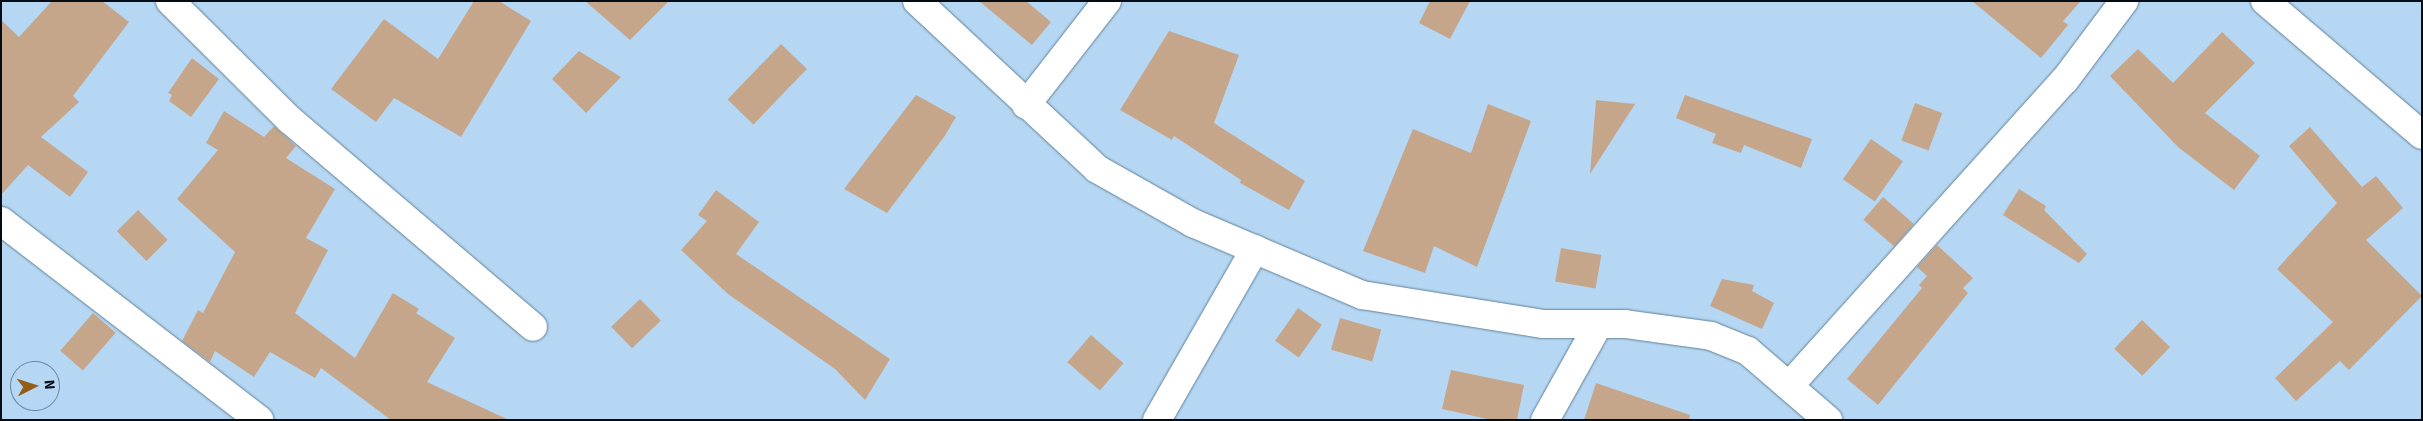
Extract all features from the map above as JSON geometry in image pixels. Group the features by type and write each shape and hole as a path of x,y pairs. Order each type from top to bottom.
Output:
{"street":[{"path":"170,1 290,120 533,327"},
{"path":"917,1 1026,105 1097,169 1193,222 1362,295 1544,324 1625,324 1711,336 1748,351 1828,420"},
{"path":"1026,105 1106,1"},
{"path":"1789,386 2065,80 2124,1"},
{"path":"2265,1 2422,135"},
{"path":"1,221 259,420"},
{"path":"1157,420 1255,249"},
{"path":"1545,420 1598,325"}],"building":[{"path":"52,1 102,1 129,22 73,96 79,102 41,137 88,172 70,197 28,165 1,195 1,20 19,37"},
{"path":"474,1 499,1 531,21 461,137 394,98 376,122 331,89 384,19 438,59"},
{"path":"585,1 669,1 630,40"},
{"path":"979,1 1026,1 1051,22 1032,45"},
{"path":"1430,1 1470,1 1450,39 1419,23"},
{"path":"1972,1 2081,1 2063,21 2068,25 2041,58"},
{"path":"1169,31 1239,55 1214,123 1305,181 1289,210 1240,183 1241,180 1174,136 1172,140 1120,110"},
{"path":"2222,32 2255,63 2205,113 2260,156 2234,190 2178,147 2110,76 2138,49 2173,83"},
{"path":"781,44 807,69 753,124 728,99"},
{"path":"579,51 621,77 586,113 552,79"},
{"path":"192,58 219,79 191,117 169,101 172,95 168,93"},
{"path":"916,95 956,117 944,137 887,213 844,189"},
{"path":"1685,95 1812,139 1801,168 1744,145 1741,153 1712,143 1716,134 1676,118"},
{"path":"1596,100 1635,104 1590,174"},
{"path":"1915,103 1942,113 1929,151 1901,141"},
{"path":"1488,104 1531,121 1477,267 1434,246 1425,273 1363,251 1413,129 1471,153"},
{"path":"224,111 264,137 274,126 296,146 286,158 335,189 306,238 328,250 295,313 355,358 393,293 419,309 416,313 455,338 427,382 509,420 391,420 321,368 315,378 270,352 254,377 215,351 210,362 182,341 198,310 203,313 235,252 177,199 218,150 206,143"},
{"path":"2310,127 2362,187 2376,176 2403,208 2366,240 2422,296 2349,370 2340,361 2296,401 2275,378 2333,322 2277,269 2337,203 2289,146"},
{"path":"1871,139 1903,161 1875,202 1843,179"},
{"path":"2019,189 2046,206 2044,210 2087,254 2079,263 2003,215"},
{"path":"716,190 759,222 736,254 890,359 865,400 835,369 728,294 681,250 707,221 698,215"},
{"path":"1883,197 1914,224 1894,247 1863,220"},
{"path":"138,210 168,240 146,261 117,231"},
{"path":"1937,245 1973,278 1963,288 1968,293 1878,405 1847,379 1922,288 1919,285 1927,276 1917,267"},
{"path":"1561,248 1601,255 1595,289 1555,281"},
{"path":"1722,279 1754,285 1752,291 1774,303 1762,329 1710,306"},
{"path":"640,299 661,321 632,348 611,327"},
{"path":"1298,308 1322,325 1299,357 1275,341"},
{"path":"93,313 116,333 83,370 60,351"},
{"path":"1340,318 1381,330 1372,362 1331,350"},
{"path":"2142,320 2170,347 2142,376 2114,349"},
{"path":"1091,335 1123,363 1100,390 1067,362"},
{"path":"1451,370 1524,385 1517,420 1492,420 1442,409"},
{"path":"1596,383 1690,415 1689,420 1584,420"}]}
